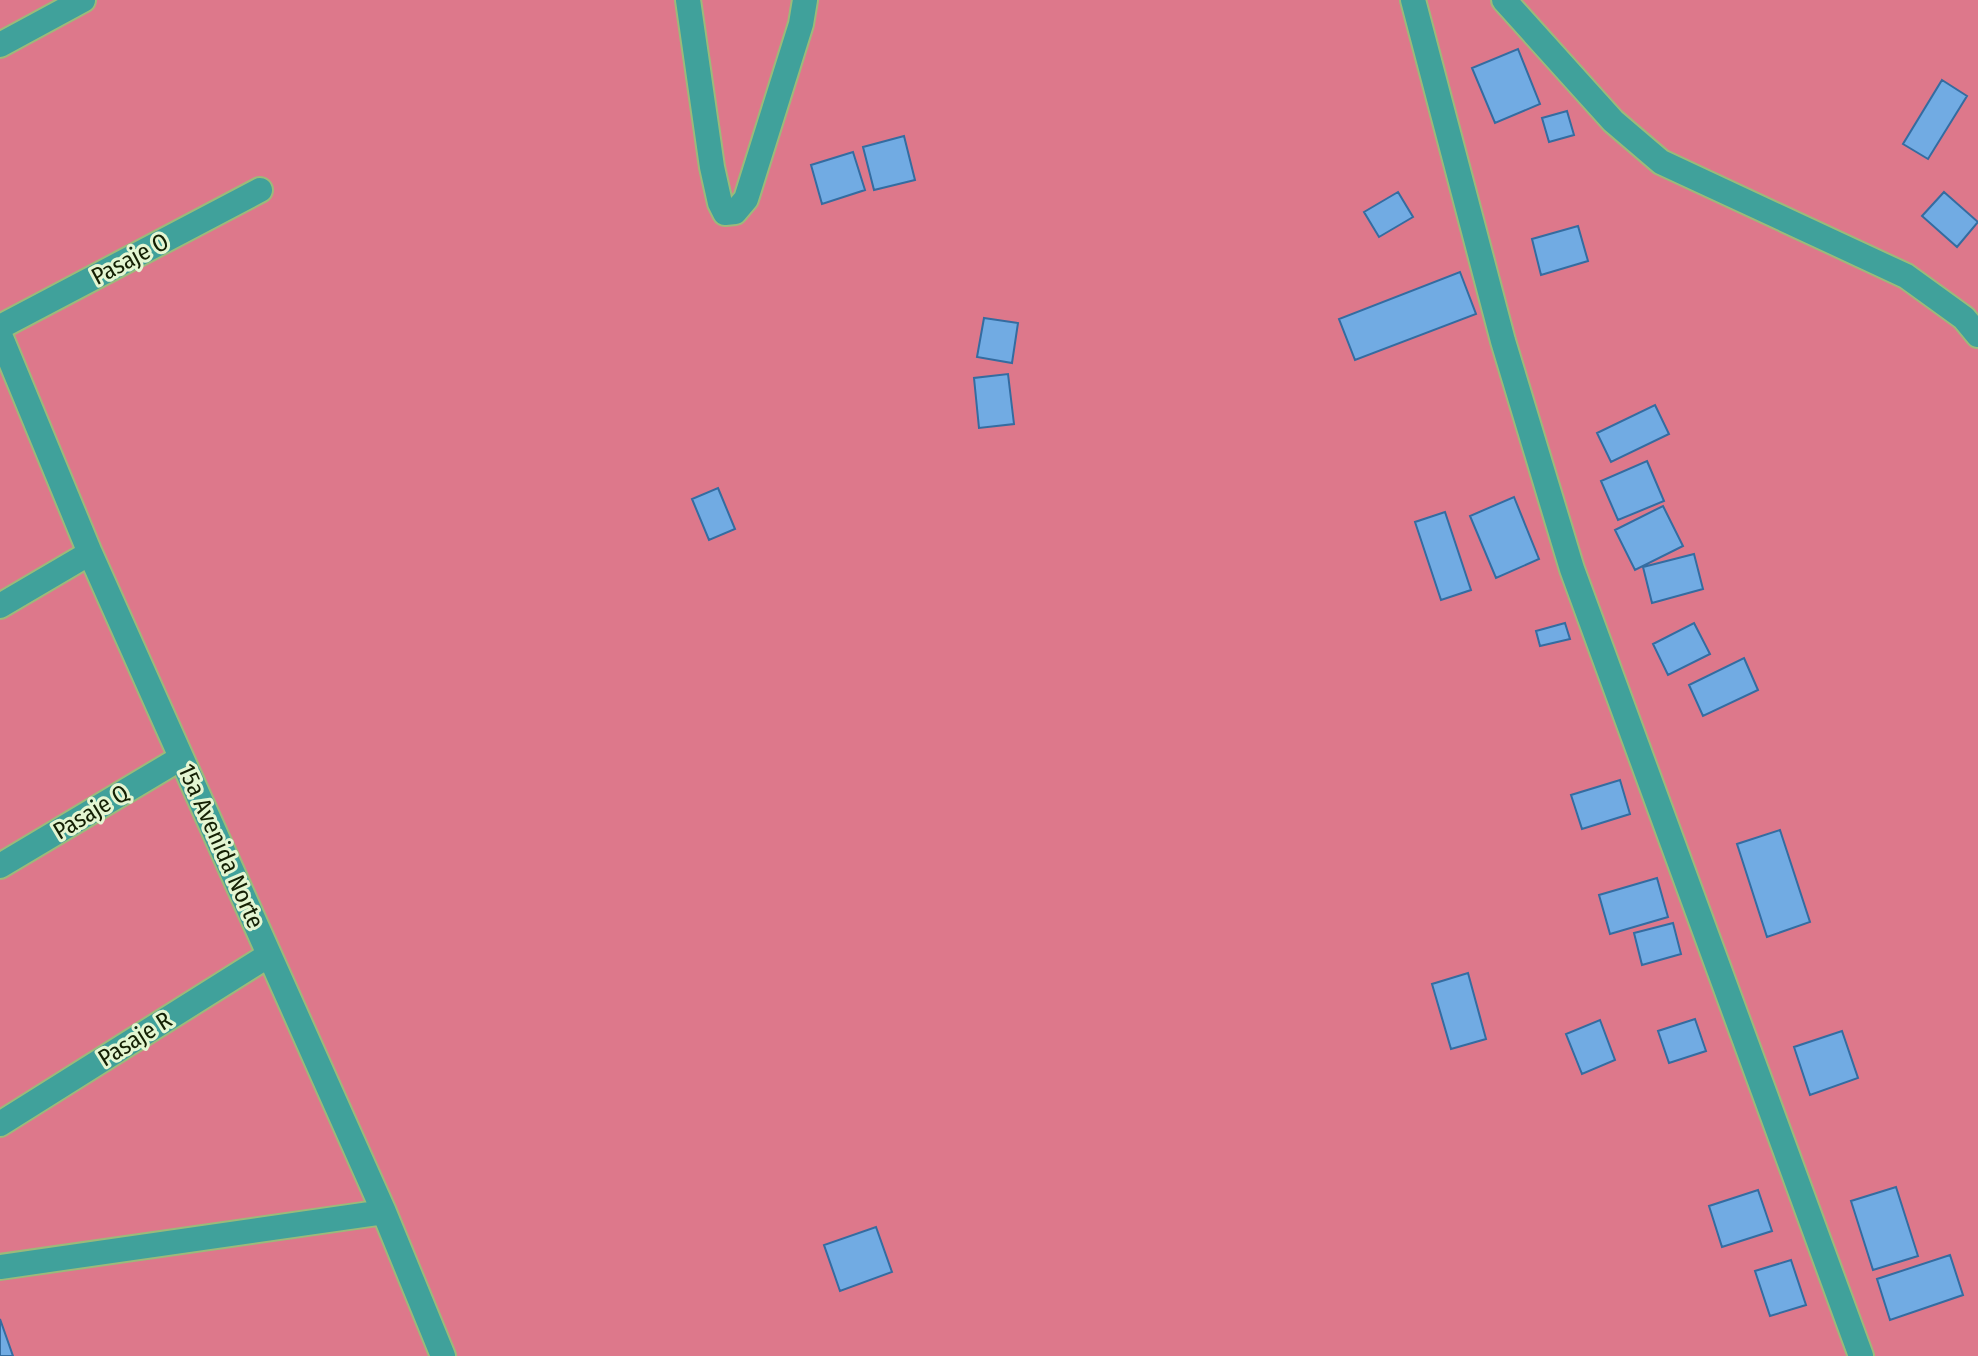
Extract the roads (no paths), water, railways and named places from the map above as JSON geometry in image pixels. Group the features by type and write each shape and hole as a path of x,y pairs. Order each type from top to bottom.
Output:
{"street":[{"path":"0,45 83,0"},
{"path":"688,0 712,167 725,213 735,212 746,199 801,24 805,0"},
{"path":"1413,0 1503,341 1572,569 1861,1356"},
{"path":"1504,0 1613,121 1661,162 1906,276 1964,318 1978,335"},
{"name":"Pasaje O","path":"0,327 260,190"},
{"name":"15a Avenida Norte","path":"0,335 90,553 384,1212 443,1356"},
{"path":"0,606 90,553"},
{"name":"Pasaje Q","path":"0,866 181,758"},
{"name":"Pasaje R","path":"0,1124 269,955"},
{"path":"0,1267 384,1212"}]}
